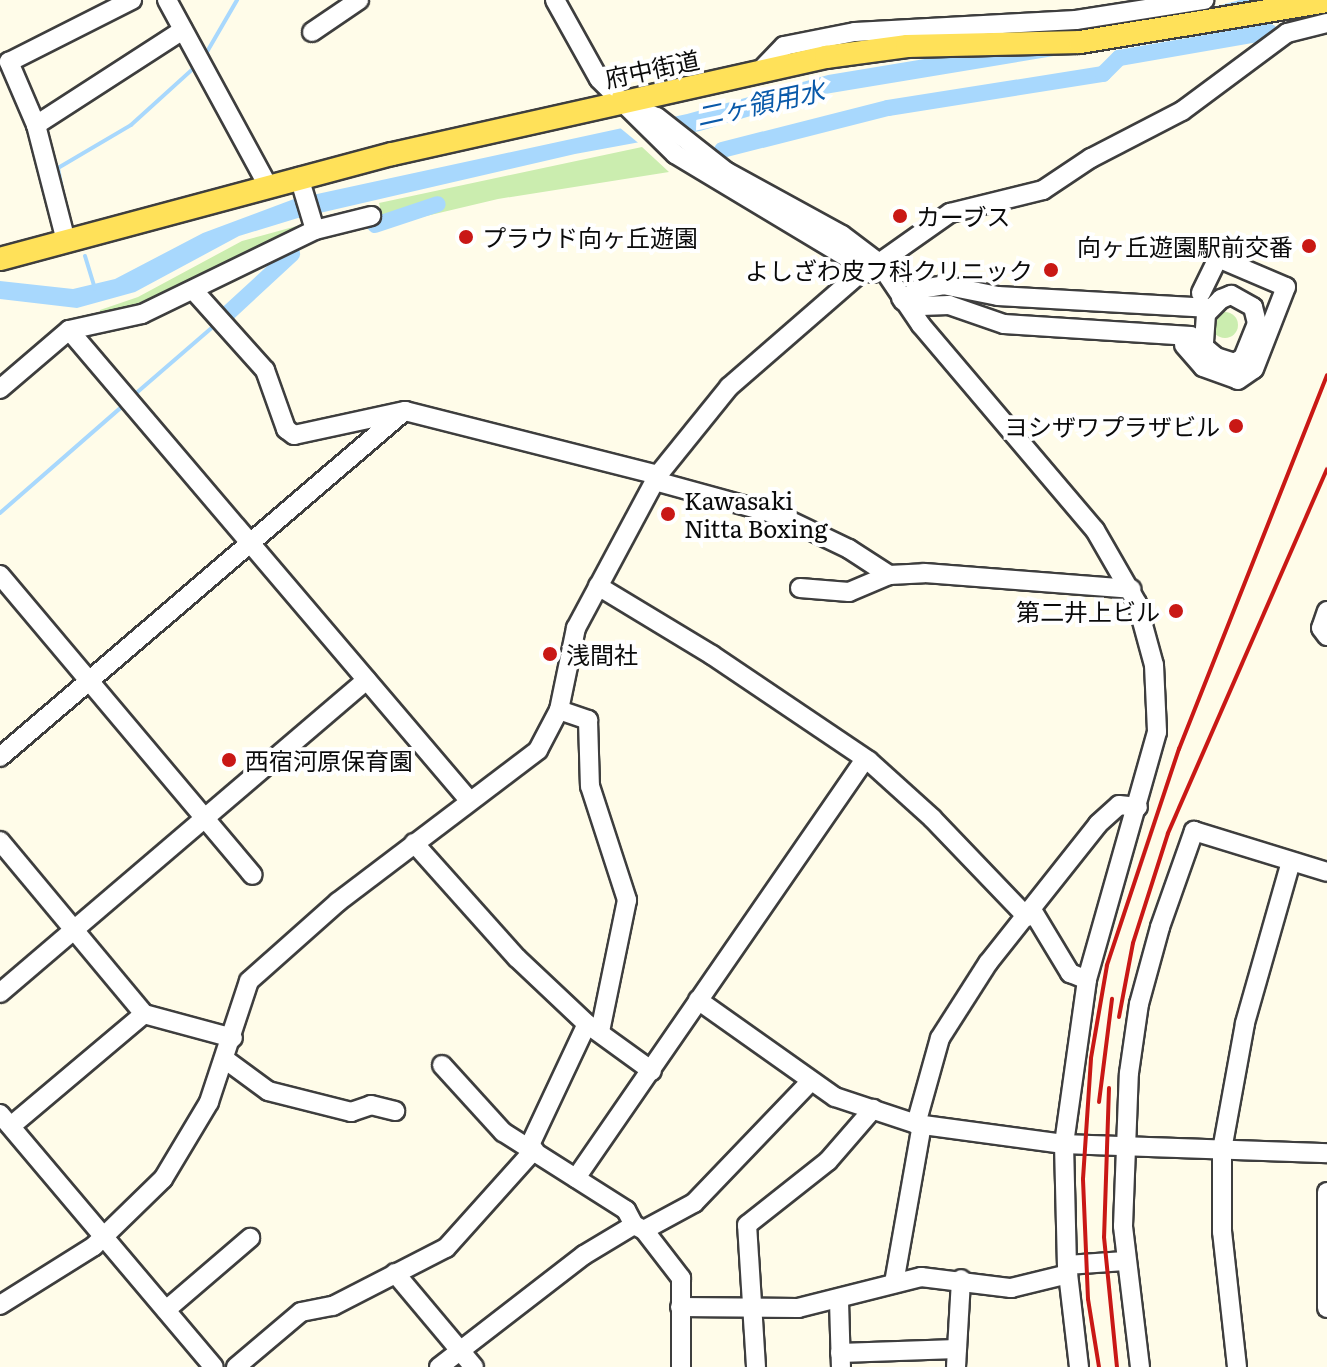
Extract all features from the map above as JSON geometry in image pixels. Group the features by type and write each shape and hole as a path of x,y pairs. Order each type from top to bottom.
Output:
{"main road":[{"name":"府中街道","path":"0,259 268,186 302,187 621,102 759,72 907,46 1080,42 1327,1"}],"street":[{"path":"66,241 36,125 9,62 132,0"},
{"path":"167,0 268,186"},
{"path":"312,32 359,0"},
{"path":"555,0 599,79 637,120 683,151 741,198 872,265 1095,530 1131,589 1150,648 1158,714 1138,807 1087,980 1064,1144 1068,1270 1079,1367"},
{"path":"759,72 784,46 840,34 977,21 1076,20 1204,0"},
{"path":"0,1305 104,1237 171,1168 209,1102 226,1060 249,981 468,799 538,750 559,710 576,628 598,586 656,478 729,387 872,265 950,213 1043,190 1091,158 1182,111 1287,33 1327,23"},
{"path":"36,125 183,30"},
{"path":"621,102 657,117 683,151"},
{"path":"302,187 314,226"},
{"path":"0,389 69,330 142,314 195,292 314,226 371,216"},
{"path":"1182,340 1203,367 1238,380 1254,369 1286,287 1218,258 1206,300 1204,345"},
{"path":"943,285 998,296 1181,306 1231,295 1253,307 1257,323 1239,362 1216,357 1204,345 1182,340 1004,324 949,305 903,301 916,290 943,285"},
{"path":"195,292 265,370 286,429 294,435 405,411 656,478 776,514 849,549 889,575"},
{"path":"1181,306 1190,325 1182,340"},
{"path":"69,330 468,799"},
{"path":"0,757 405,411"},
{"path":"0,575 253,875"},
{"path":"800,588 849,592 889,575 1131,589"},
{"path":"598,586 641,608 865,759 932,818 1030,913 1070,973 1087,980"},
{"path":"1327,611 1321,628 1327,636"},
{"path":"0,993 367,680"},
{"path":"236,1367 301,1312 333,1306 446,1248 532,1149 593,1028 627,900 590,786 588,720 559,710"},
{"path":"576,1178 865,759"},
{"path":"894,1283 919,1125 940,1038 988,963 1098,824 1119,805 1138,807"},
{"path":"1140,1367 1125,1261 1124,1146 1139,1004 1194,831 1327,872"},
{"path":"0,841 144,1014 233,1038"},
{"path":"414,843 517,958 593,1028 652,1071"},
{"path":"1237,1367 1222,1232 1222,1150 1245,1023 1291,862"},
{"path":"698,1000 835,1097 919,1125 1064,1144 1327,1153"},
{"path":"144,1014 5,1120 214,1367"},
{"path":"226,1060 268,1091 351,1112 371,1105 395,1111"},
{"path":"442,1065 503,1132 626,1210 681,1278 681,1367"},
{"path":"439,1367 584,1255 694,1203 811,1081"},
{"path":"756,1367 747,1225 828,1161 873,1109"},
{"path":"1327,1192 1327,1308"},
{"path":"166,1310 250,1238"},
{"path":"680,1307 798,1308 839,1301 894,1283 942,1275 1011,1288 1068,1270 1125,1261"},
{"path":"395,1273 474,1367"},
{"path":"839,1301 841,1360 957,1358 961,1279"}],"green space":[{"path":"642,147 669,172 498,199 384,226 379,203"},
{"path":"304,224 293,238 100,319 100,310 138,297 242,241"},
{"path":"1225,312 1234,316 1238,325 1234,334 1225,338 1216,334 1212,325 1216,316"}],"water":[{"name":"二ヶ領用水","path":"1240,0 1327,0 1259,22 825,94 700,131 575,154 298,218 239,236 135,292 77,308 0,299 0,281 73,289 115,279 203,233 294,199 687,114 828,75 1167,19"}],"pier":[{"path":"669,114 696,136 642,146 619,127"}],"waterway":[{"path":"204,57 237,0"},
{"path":"722,150 888,108 1103,74 1119,58 1270,32"},
{"path":"63,194 58,168 131,125 196,66"},
{"path":"375,225 438,204"},
{"path":"226,315 292,254"},
{"path":"85,256 95,288"},
{"path":"134,395 215,325"},
{"path":"0,513 125,404"}],"railway":[{"path":"1099,1367 1088,1299 1083,1179 1091,1058 1107,965 1179,749 1327,375"},
{"path":"1119,1017 1133,943 1168,833 1327,469"},
{"path":"1099,1102 1112,999"},
{"path":"1109,1088 1104,1237 1117,1367"}],"place":[{"name":"カーブス","path":"900,216"},
{"name":"プラウド向ヶ丘遊園","path":"466,237"},
{"name":"向ヶ丘遊園駅前交番","path":"1309,246"},
{"name":"よしざわ皮フ科クリニック","path":"1051,270"},
{"name":"ヨシザワプラザビル","path":"1236,426"},
{"name":"Kawasaki Nitta Boxing","path":"668,514"},
{"name":"第二井上ビル","path":"1176,611"},
{"name":"浅間社","path":"550,654"},
{"name":"西宿河原保育園","path":"229,760"}]}
